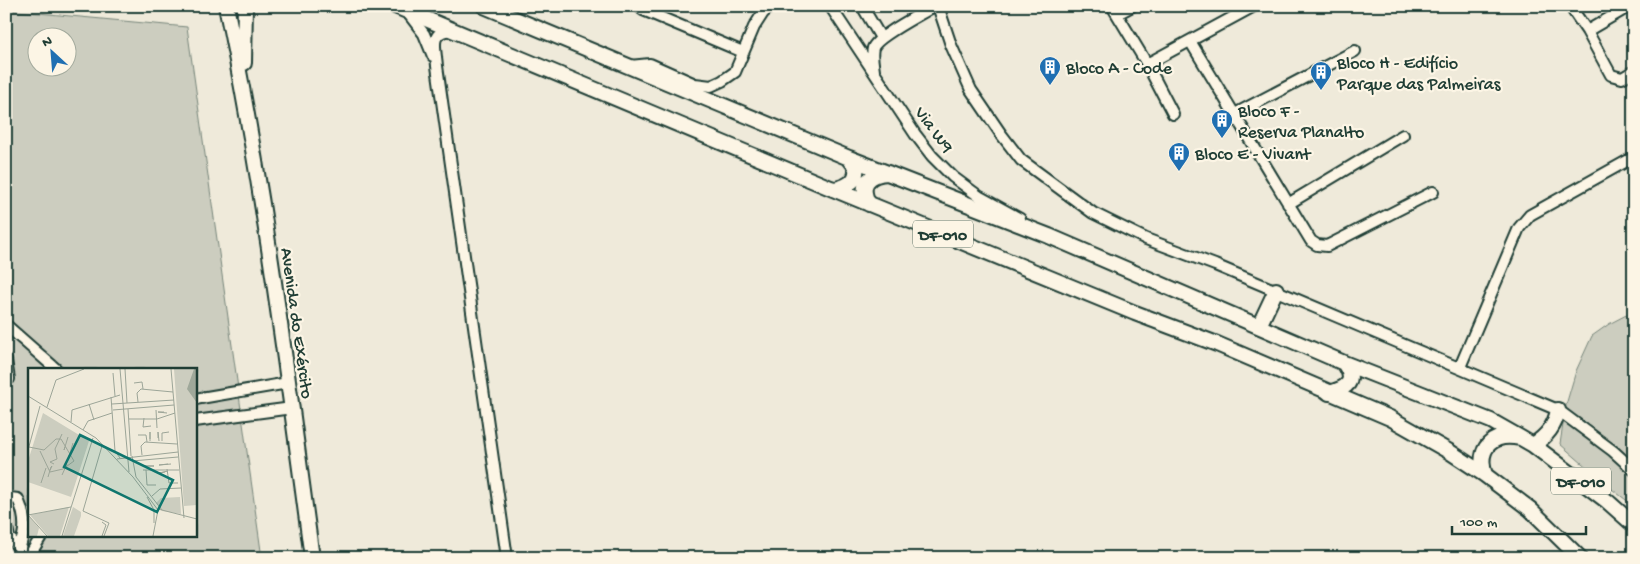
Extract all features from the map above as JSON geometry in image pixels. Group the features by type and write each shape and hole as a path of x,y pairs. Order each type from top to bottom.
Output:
{"main road":[{"name":"Avenida do Exército","path":"226,6 245,94 292,408 312,558"},
{"name":"Avenida do Exército","path":"245,6 245,94"},
{"name":"DF-010","path":"484,6 849,158 1049,236 1344,363 1491,421 1529,442 1607,501 1634,525"},
{"name":"DF-010","path":"400,8 869,204 1217,344 1390,418 1450,452 1485,475 1530,509 1580,558"},
{"path":"833,189 850,184 855,178 856,168 849,158"},
{"path":"869,204 864,194 864,186 871,177 880,173 888,173"},
{"path":"1259,326 1276,290"},
{"path":"1329,393 1344,388 1350,380 1350,372 1344,363"},
{"path":"1485,475 1481,461 1483,452 1488,444 1497,439 1512,436 1529,442 1549,432 1556,421 1558,410"},
{"path":"1607,501 1634,518"}],"street":[{"path":"639,6 643,10 743,52"},
{"path":"629,66 650,64 695,84 711,86 722,82 735,72 754,27 771,6"},
{"name":"Via W9","path":"830,6 915,134 932,156 953,177 980,197 1049,236"},
{"path":"862,6 881,38"},
{"path":"875,74 872,59 874,46 881,38 934,6"},
{"path":"938,6 951,45 971,90 1001,134 1021,160 1093,213 1146,239 1215,264 1558,410 1613,451 1634,470"},
{"path":"1132,6 1115,10 1147,64 1173,114"},
{"path":"1147,64 1254,6"},
{"path":"1570,6 1610,75 1622,78 1634,71"},
{"path":"1586,31 1630,6"},
{"path":"400,8 412,17 424,34 437,66"},
{"path":"451,30 443,30 437,35 435,40 437,66 507,558"},
{"path":"1190,41 1288,204 1311,241 1317,246 1327,246 1433,192"},
{"path":"1235,114 1355,51"},
{"path":"1288,204 1403,136"},
{"path":"1460,367 1519,228 1530,215 1634,157"},
{"path":"6,325 55,368"},
{"path":"6,360 8,379 6,379"},
{"path":"196,399 288,382"},
{"path":"196,421 292,408"},
{"path":"6,500 10,498 18,499 22,509 24,531 20,552"},
{"path":"6,523 9,538 20,552"},
{"path":"28,558 41,536"}],"shaded area":[{"path":"6,10 187,27 262,558 6,558"},
{"path":"1634,311 1634,506 1560,444 1566,405 1576,371 1592,336 1609,324"}],"place":[{"name":"Bloco A - Code","path":"1050,86"},
{"name":"Bloco H - Edifício Parque das Palmeiras","path":"1321,91"},
{"name":"Bloco F - Reserva Planalto","path":"1222,139"},
{"name":"Bloco E - Vivant","path":"1179,172"}]}
